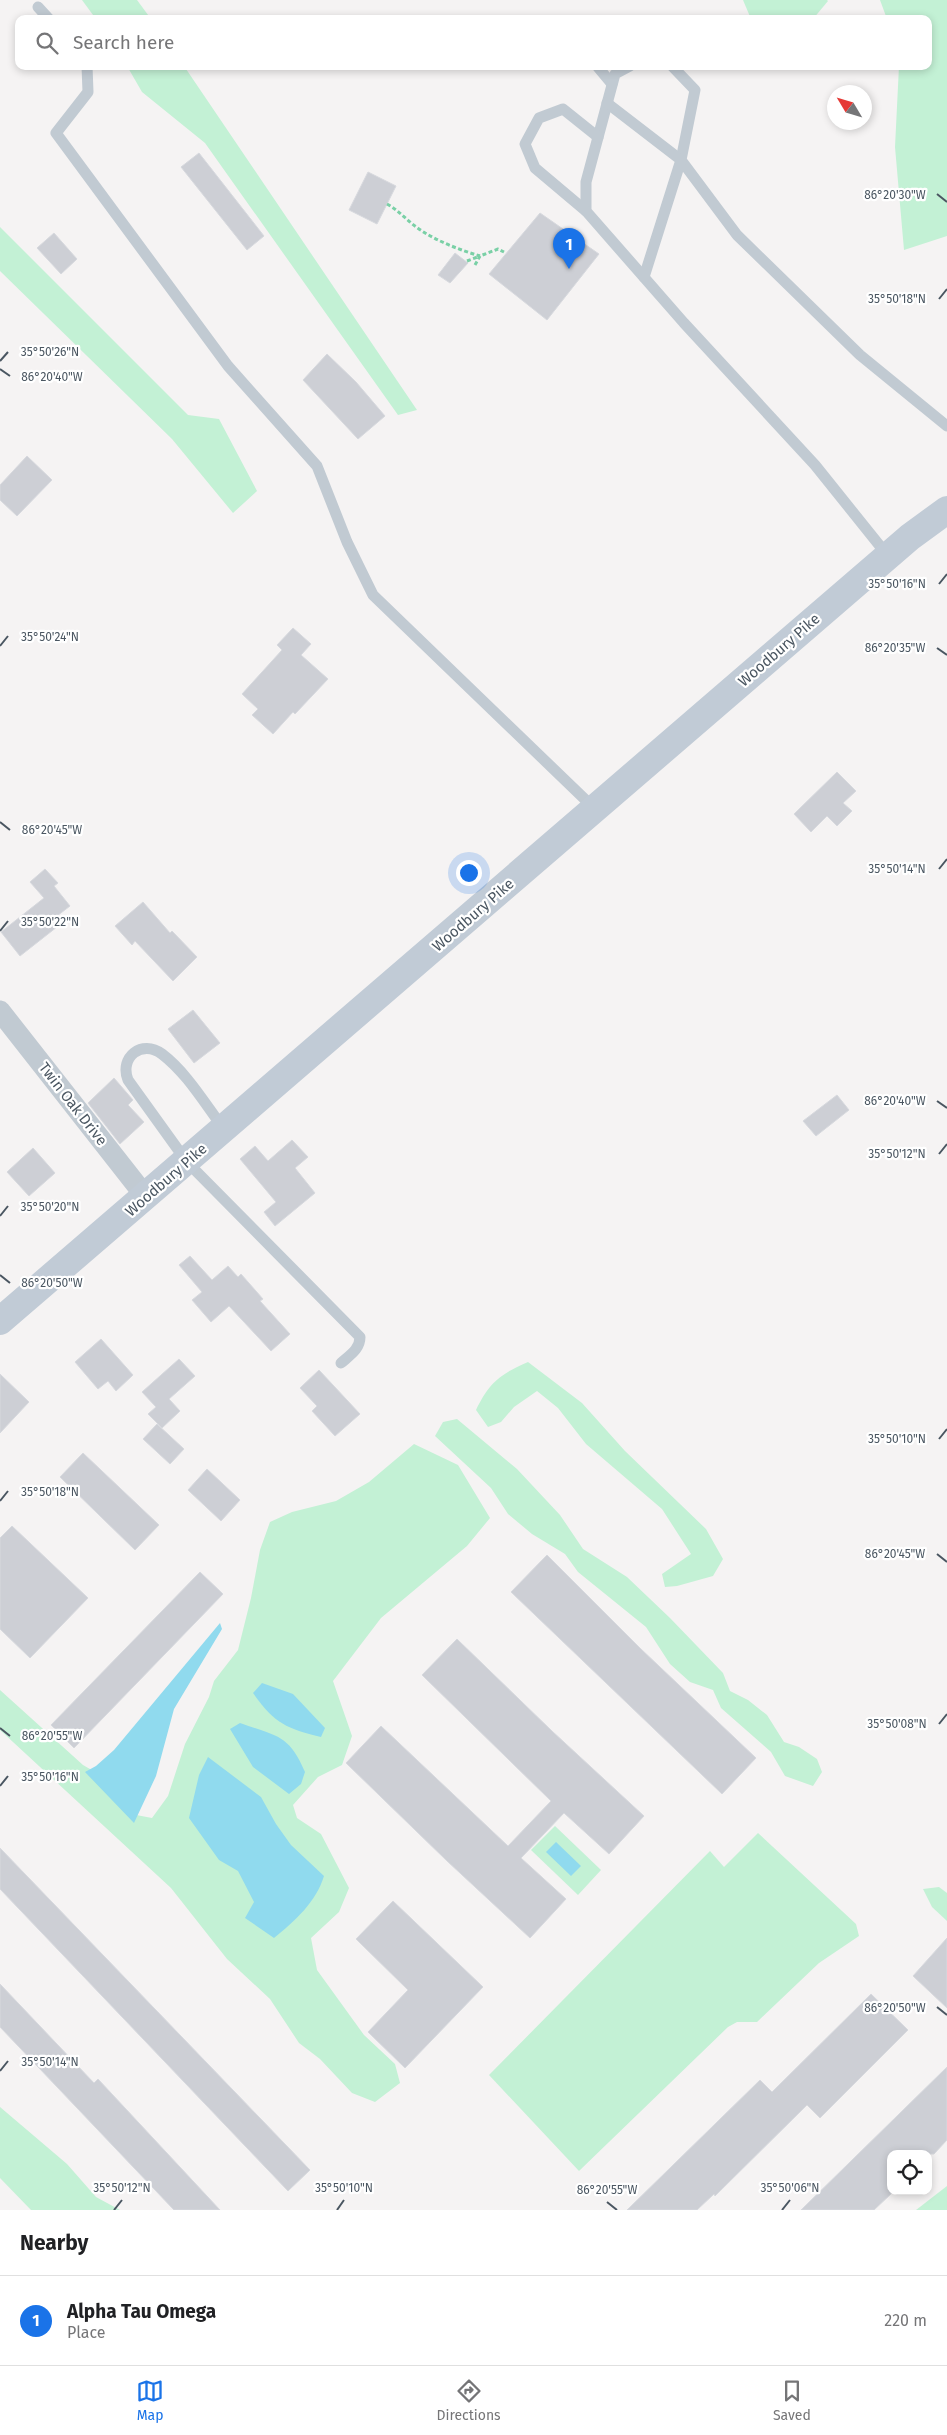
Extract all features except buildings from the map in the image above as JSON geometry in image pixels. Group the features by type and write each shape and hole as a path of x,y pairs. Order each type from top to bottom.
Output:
{"street":[{"name":"Woodbury Pike","path":"0,1321 187,1162 888,556 947,510"},
{"name":"Twin Oak Drive","path":"0,1011 146,1197"}],"lane":[{"path":"38,7 45,15"},
{"path":"87,70 88,92 56,133 228,366 317,466 347,542 373,595 595,809"},
{"path":"600,70 612,84"},
{"path":"586,211 586,182 615,74 622,70"},
{"path":"644,278 681,160 695,90 676,70"},
{"path":"607,103 681,160 737,235 860,355 947,426"},
{"path":"598,137 563,109 539,118 525,144 536,168 586,211 814,466 888,556"},
{"path":"225,1129 177,1068 162,1053 150,1048 141,1048 127,1059 125,1071 128,1080 187,1162 360,1337 360,1343 355,1351 340,1362"}],"path":[{"path":"386,204 397,210 421,231 463,251 480,256"},
{"path":"467,261 498,249 504,252"},
{"path":"475,265 480,256"}],"green space":[{"path":"82,0 137,0 148,15 93,15"},
{"path":"743,0 828,1 816,15 749,15"},
{"path":"880,0 947,0 947,236 904,250 895,147 899,70 932,70 932,15 886,15"},
{"path":"129,70 187,70 417,410 398,415 205,143 142,92"},
{"path":"0,227 188,415 219,419 257,491 233,513 172,439 0,271"},
{"path":"528,1362 582,1403 625,1451 706,1529 723,1559 713,1576 677,1586 665,1587 662,1574 691,1554 662,1509 586,1444 558,1408 537,1391 514,1407 501,1422 488,1427 476,1410 481,1401 496,1380"},
{"path":"457,1419 517,1469 560,1515 583,1549 627,1577 670,1618 723,1673 730,1691 748,1700 767,1715 784,1742 799,1747 817,1759 822,1772 813,1786 785,1776 771,1752 721,1708 713,1690 690,1682 670,1664 646,1627 578,1572 565,1554 532,1534 508,1514 491,1488 435,1436 443,1422"},
{"path":"414,1444 458,1465 490,1518 467,1546 381,1618 333,1681 352,1736 342,1765 318,1777 293,1805 297,1818 321,1834 349,1888 339,1912 311,1938 317,1970 364,2035 395,2064 400,2083 375,2102 352,2093 320,2059 299,2043 270,1999 227,1959 171,1888 0,1730 0,1690 83,1765 102,1776 131,1814 152,1818 168,1796 185,1744 209,1697 214,1681 238,1650 251,1598 260,1550 270,1522 292,1512 336,1501 369,1482"},
{"path":"555,1826 601,1870 578,1895 531,1850"},
{"path":"758,1833 856,1924 859,1936 819,1963 757,2022 737,2022 728,2027 579,2171 489,2075 710,1851 724,1867"},
{"path":"939,1887 947,1893 947,1921 932,1907 923,1889"},
{"path":"0,2107 67,2164 96,2197 120,2210 31,2210 0,2178"},
{"path":"947,2186 947,2210 916,2210"}],"water":[{"path":"220,1623 222,1629 174,1709 156,1776 134,1823 85,1772 96,1766 114,1750"},
{"path":"262,1683 293,1694 325,1728 321,1737 290,1727 268,1712 253,1693"},
{"path":"240,1723 280,1738 293,1750 305,1772 301,1784 289,1794 253,1767 230,1729"},
{"path":"208,1757 261,1797 276,1824 291,1845 324,1876 310,1903 290,1925 274,1938 245,1918 254,1902 238,1871 219,1860 189,1818 199,1775"},
{"path":"556,1842 581,1866 571,1876 546,1852"}],"place":[{"name":"Alpha Tau Omega","path":"569,269"}]}
